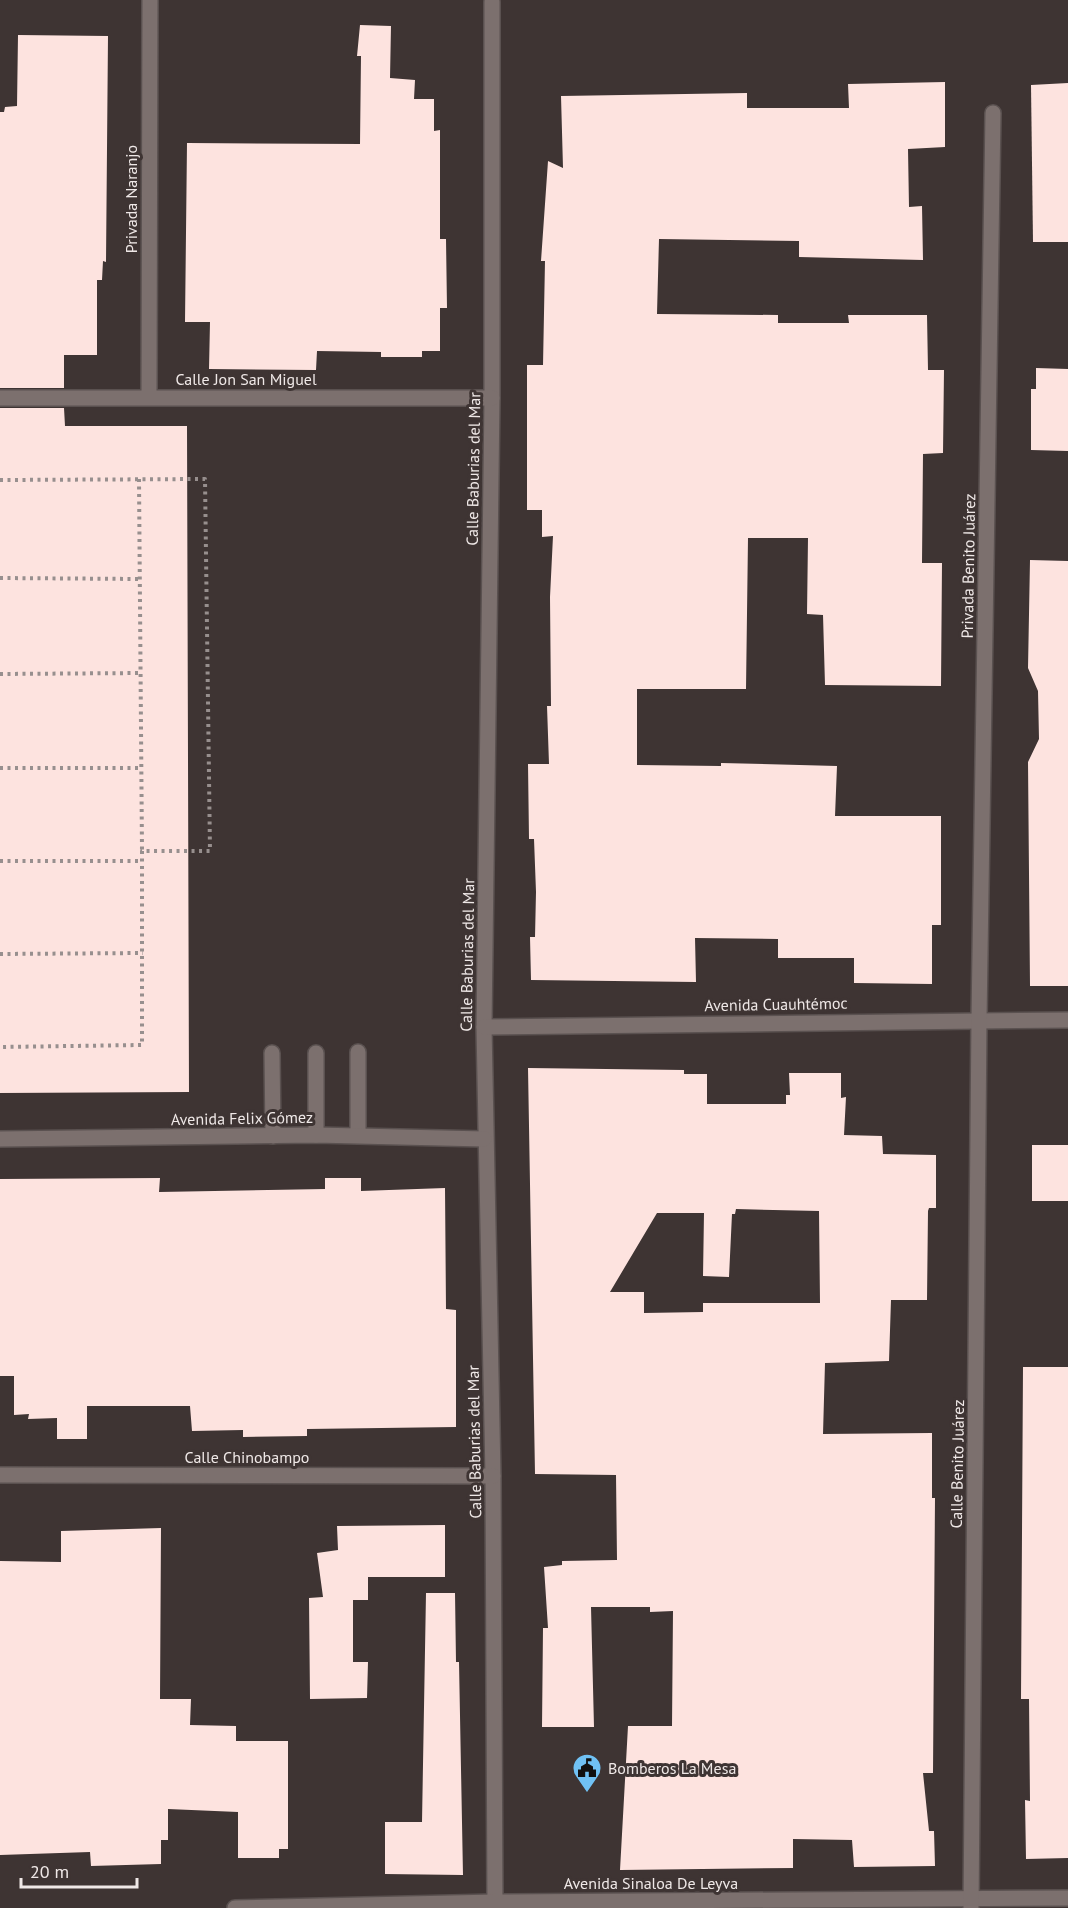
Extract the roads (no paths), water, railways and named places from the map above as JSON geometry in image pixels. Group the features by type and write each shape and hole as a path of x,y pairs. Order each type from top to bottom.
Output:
{"street":[{"name":"Privada Naranjo","path":"149,398 150,0"},
{"name":"Calle Baburias del Mar","path":"492,3 492,398 484,1139 493,1476 495,1905"},
{"name":"Privada Benito Juárez","path":"979,1019 993,113"},
{"name":"Calle Jon San Miguel","path":"0,398 492,398"},
{"name":"Avenida Cuauhtémoc","path":"484,1027 979,1019 1068,1020"},
{"name":"Calle Benito Juárez","path":"971,1904 979,1019"},
{"path":"358,1052 358,1135"},
{"path":"272,1053 273,1136"},
{"path":"316,1053 316,1135"},
{"name":"Avenida Felix Gómez","path":"0,1139 358,1135 484,1139"},
{"name":"Calle Chinobampo","path":"0,1475 493,1476"},
{"name":"Avenida Sinaloa De Leyva","path":"235,1908 971,1904 1068,1898"}],"place":[{"name":"Bomberos La Mesa","path":"587,1794"}]}
